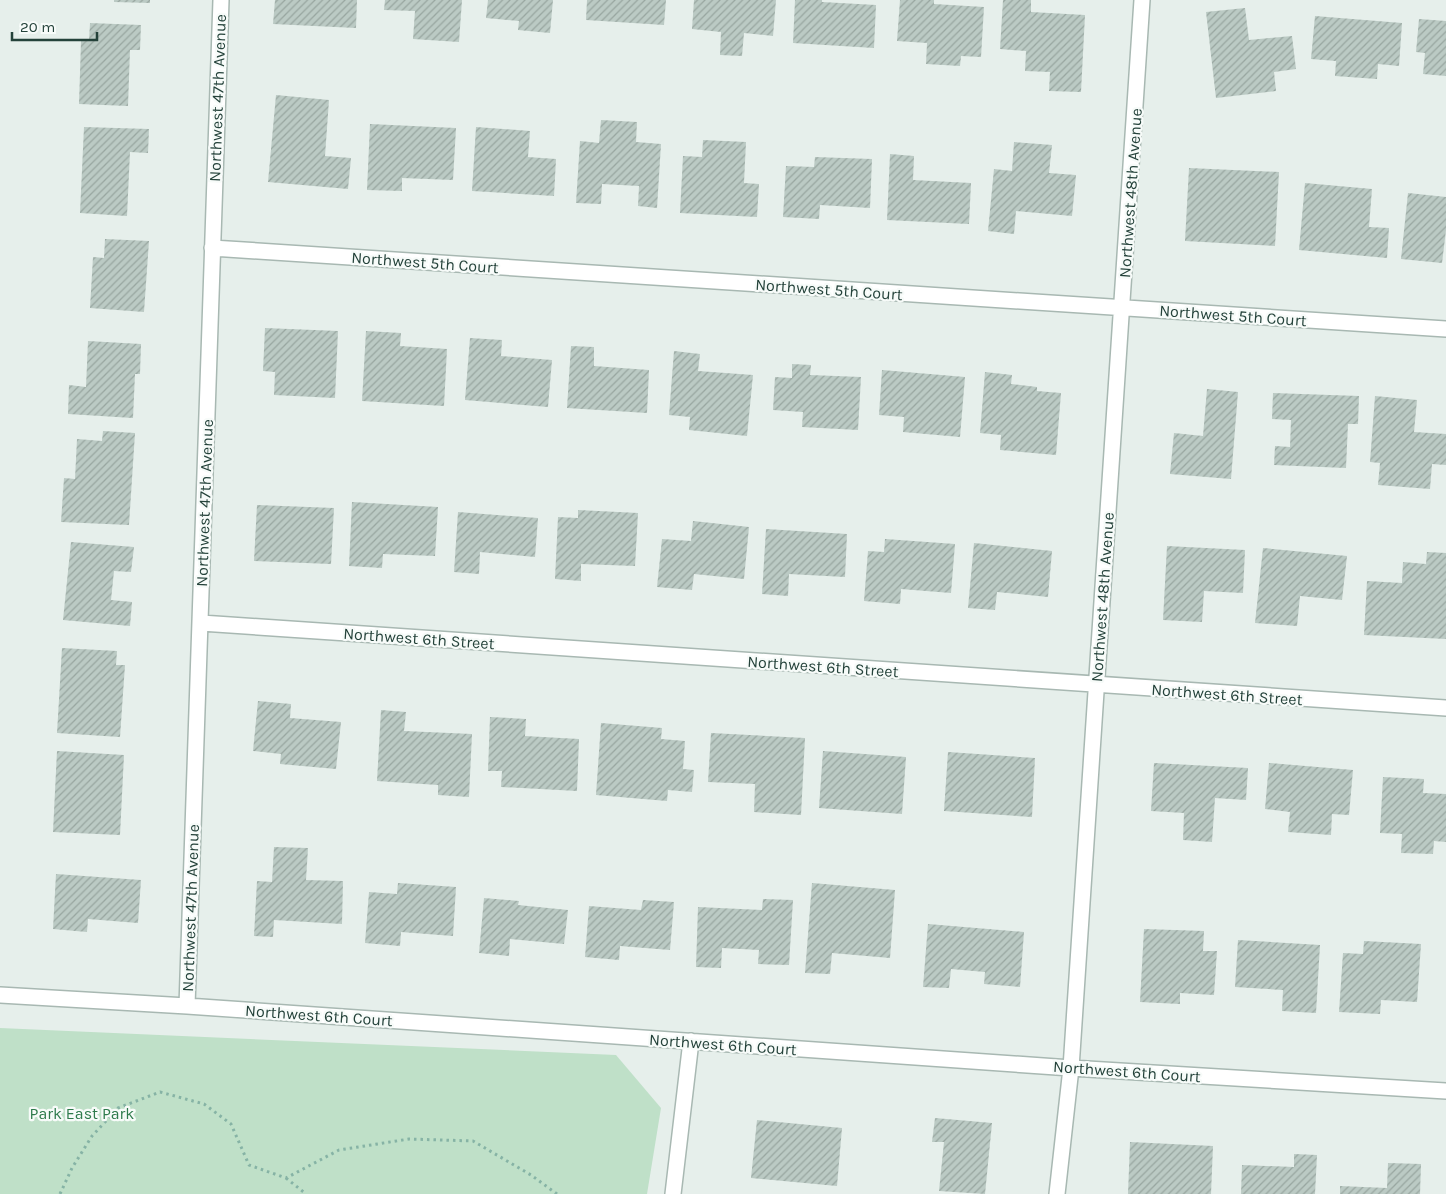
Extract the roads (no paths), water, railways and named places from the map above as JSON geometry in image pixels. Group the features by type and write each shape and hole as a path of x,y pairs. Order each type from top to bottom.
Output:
{"street":[{"name":"Northwest 47th Avenue","path":"187,1006 220,0"},
{"name":"Northwest 48th Avenue","path":"1057,1194 1071,1068 1142,0"},
{"name":"Northwest 5th Court","path":"212,248 1446,329"},
{"name":"Northwest 6th Street","path":"201,623 1446,708"},
{"name":"Northwest 6th Court","path":"0,995 187,1006 1071,1068 1446,1091"},
{"path":"673,1194 691,1041"}],"park label":[{"name":"Park East Park","path":"82,1113"}]}
